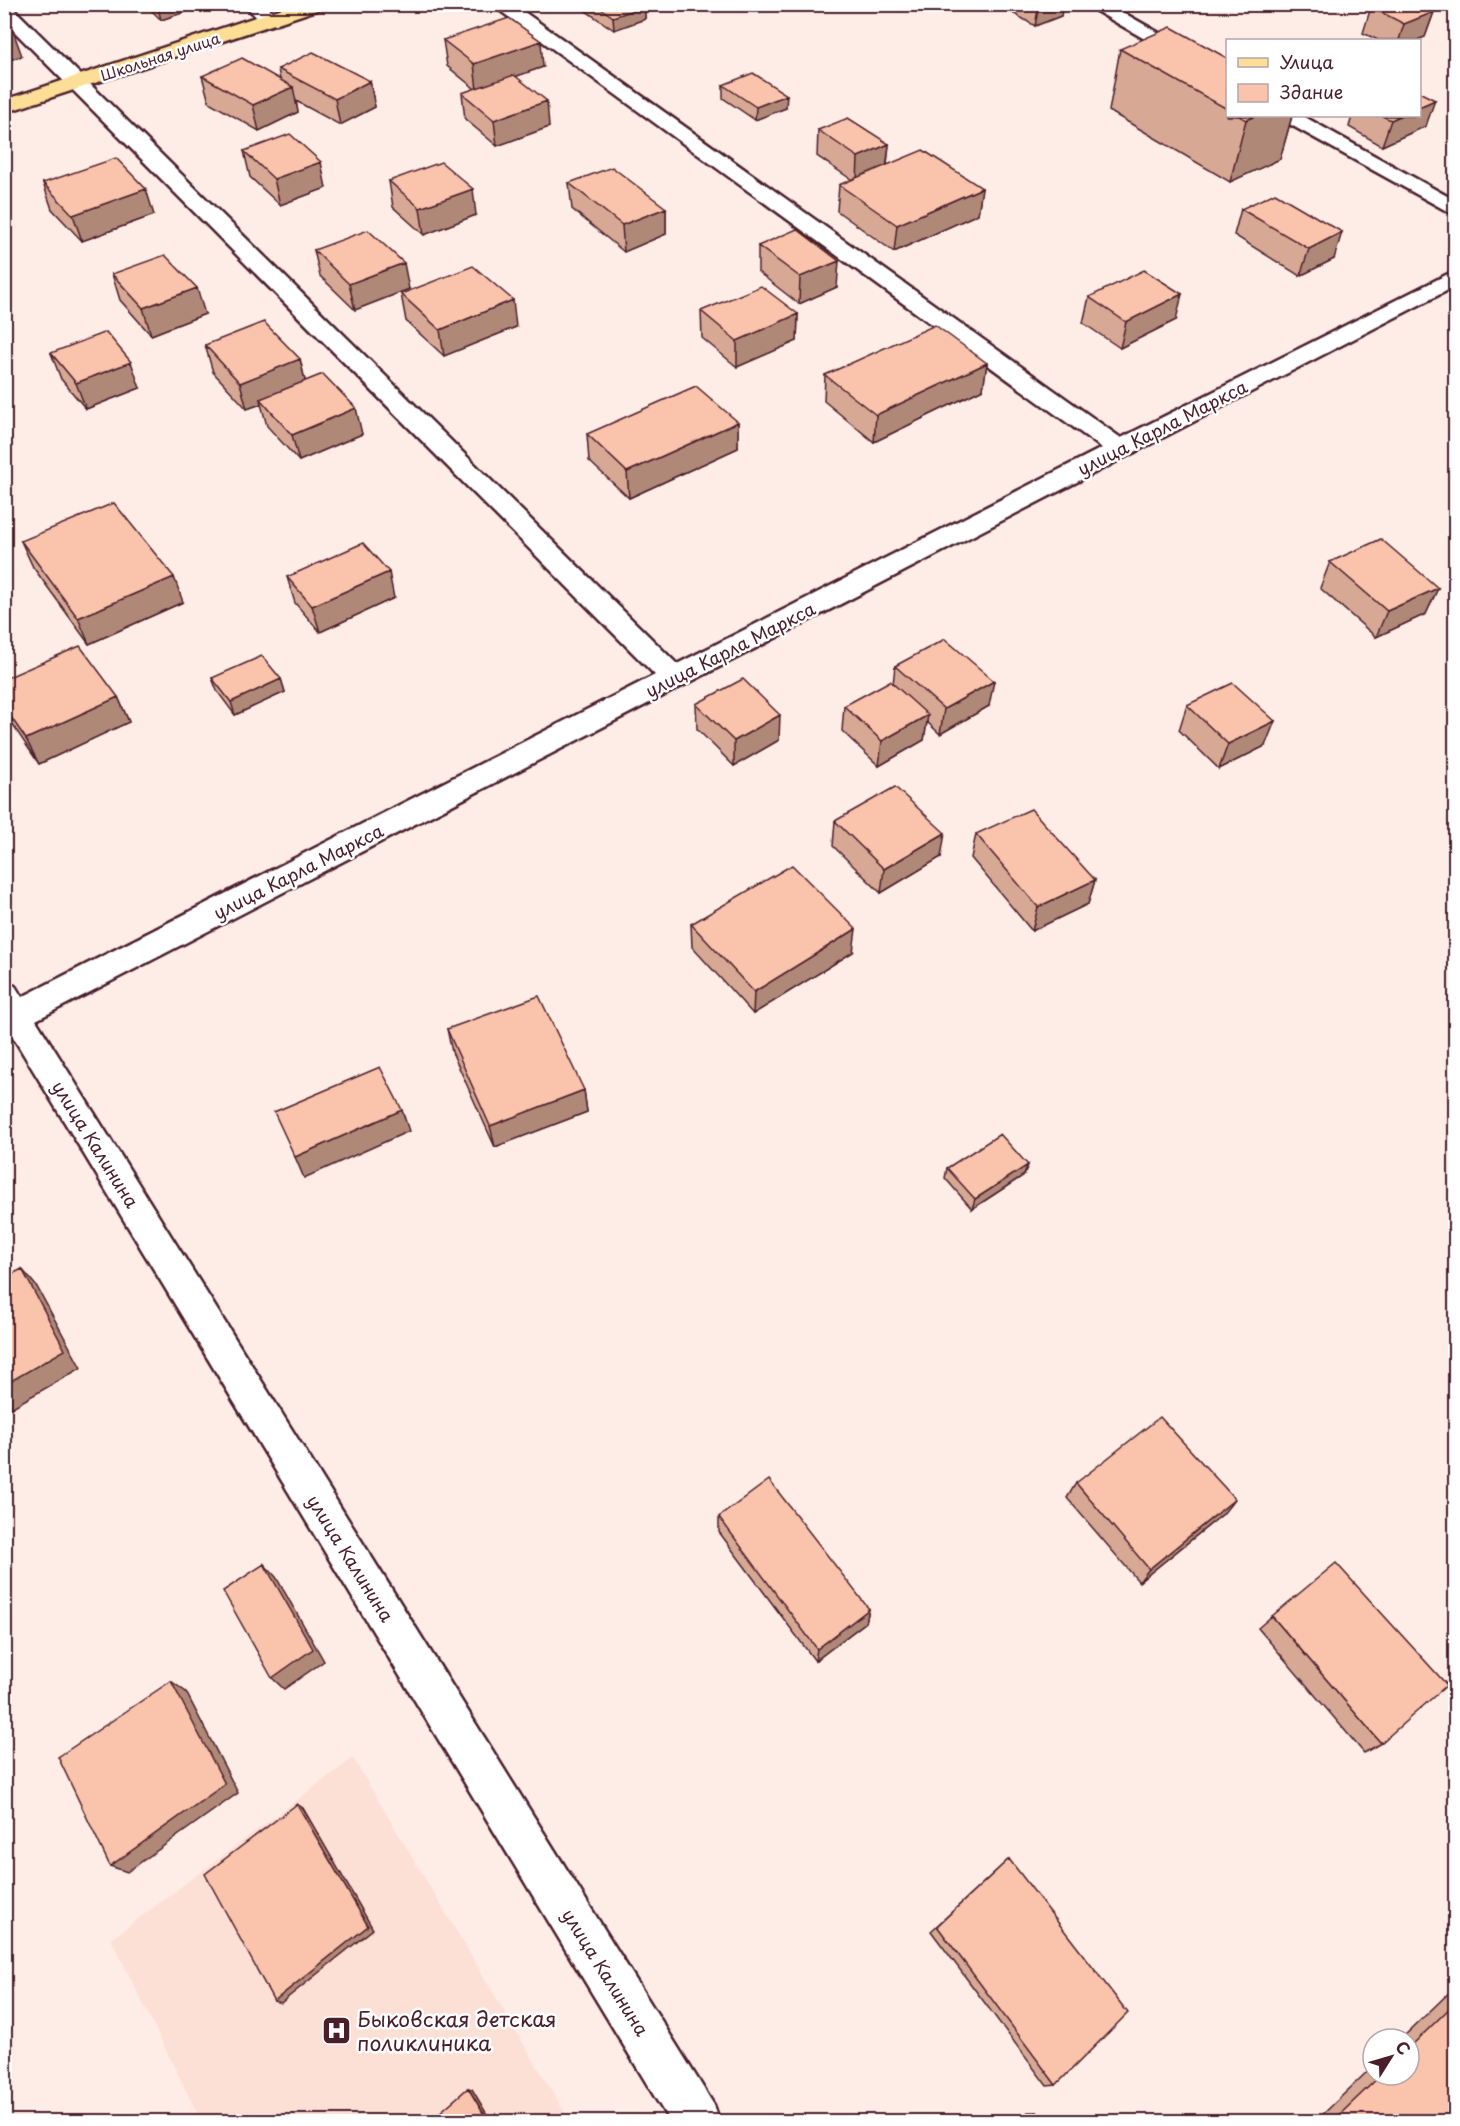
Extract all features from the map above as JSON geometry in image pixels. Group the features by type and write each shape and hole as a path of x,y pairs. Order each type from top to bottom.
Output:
{"main road":[{"name":"Школьная улица","path":"4,107 316,4"}],"street":[{"path":"253,4 270,20"},
{"path":"500,4 1120,449"},
{"path":"1093,4 1226,80"},
{"path":"4,10 675,678"},
{"path":"1290,117 1455,210"},
{"name":"улица Карла Маркса","path":"9,1010 675,678 1455,277"},
{"name":"улица Калинина","path":"9,1010 697,2121"}],"shaded area":[{"name":"Быковская детская поликлиника","path":"353,1758 570,2121 201,2121 111,1939"}],"building":[{"path":"595,4 642,4 645,6 613,17"},
{"path":"1378,4 1420,4 1434,12 1404,24 1371,7"},
{"path":"509,18 541,41 474,64 443,40"},
{"path":"4,23 13,31 4,34"},
{"path":"1171,27 1226,57 1226,108 1120,49"},
{"path":"313,52 370,81 335,99 278,69"},
{"path":"242,58 293,87 253,105 202,76"},
{"path":"753,73 787,95 756,107 723,85"},
{"path":"514,75 547,101 494,120 462,93"},
{"path":"1421,93 1435,100 1421,106"},
{"path":"848,118 889,144 858,157 818,130"},
{"path":"290,134 321,162 274,179 244,151"},
{"path":"923,150 982,188 897,225 839,185"},
{"path":"116,158 146,189 73,215 43,183"},
{"path":"441,162 473,189 420,208 389,181"},
{"path":"612,167 666,208 622,225 569,183"},
{"path":"1275,193 1342,232 1309,249 1241,209"},
{"path":"797,229 839,261 800,277 758,246"},
{"path":"368,230 404,263 349,284 314,250"},
{"path":"165,255 197,288 143,308 112,274"},
{"path":"473,266 513,300 440,330 401,294"},
{"path":"1144,270 1182,294 1126,322 1089,297"},
{"path":"761,286 798,314 737,341 701,311"},
{"path":"264,322 300,359 240,383 205,345"},
{"path":"935,325 987,363 876,415 825,375"},
{"path":"106,332 131,362 76,383 51,353"},
{"path":"323,374 356,408 292,435 260,399"},
{"path":"696,386 738,422 627,472 587,434"},
{"path":"114,503 174,577 78,618 21,541"},
{"path":"1381,539 1438,588 1387,611 1330,562"},
{"path":"363,543 389,572 312,606 287,577"},
{"path":"945,639 994,681 944,709 895,666"},
{"path":"80,646 118,697 26,739 4,707 4,679"},
{"path":"262,656 281,679 231,702 212,678"},
{"path":"743,679 780,715 734,741 696,704"},
{"path":"890,681 928,715 882,741 844,706"},
{"path":"1233,683 1275,721 1228,744 1187,705"},
{"path":"895,787 945,833 884,869 835,821"},
{"path":"1031,809 1095,880 1038,907 976,834"},
{"path":"792,865 856,929 754,992 691,924"},
{"path":"539,996 584,1090 490,1126 447,1029"},
{"path":"380,1067 402,1110 295,1157 274,1112"},
{"path":"1000,1134 1028,1165 975,1199 947,1168"},
{"path":"22,1269 65,1350 4,1385 4,1278"},
{"path":"1160,1417 1235,1499 1149,1569 1076,1483"},
{"path":"769,1480 869,1609 817,1649 719,1517"},
{"path":"1336,1563 1447,1685 1381,1743 1272,1616"},
{"path":"264,1564 313,1649 272,1678 223,1591"},
{"path":"171,1681 225,1784 110,1866 58,1757"},
{"path":"297,1804 368,1926 274,2001 205,1874"},
{"path":"1009,1859 1128,2013 1056,2085 937,1926"},
{"path":"1455,2003 1455,2121 1333,2121 1368,2087 1421,2087 1421,2036"},
{"path":"468,2088 488,2121 430,2121"},
{"path":"1037,2112 1044,2121 1027,2121"}],"place":[{"name":"Быковская детская поликлиника","path":"336,2030"}]}
